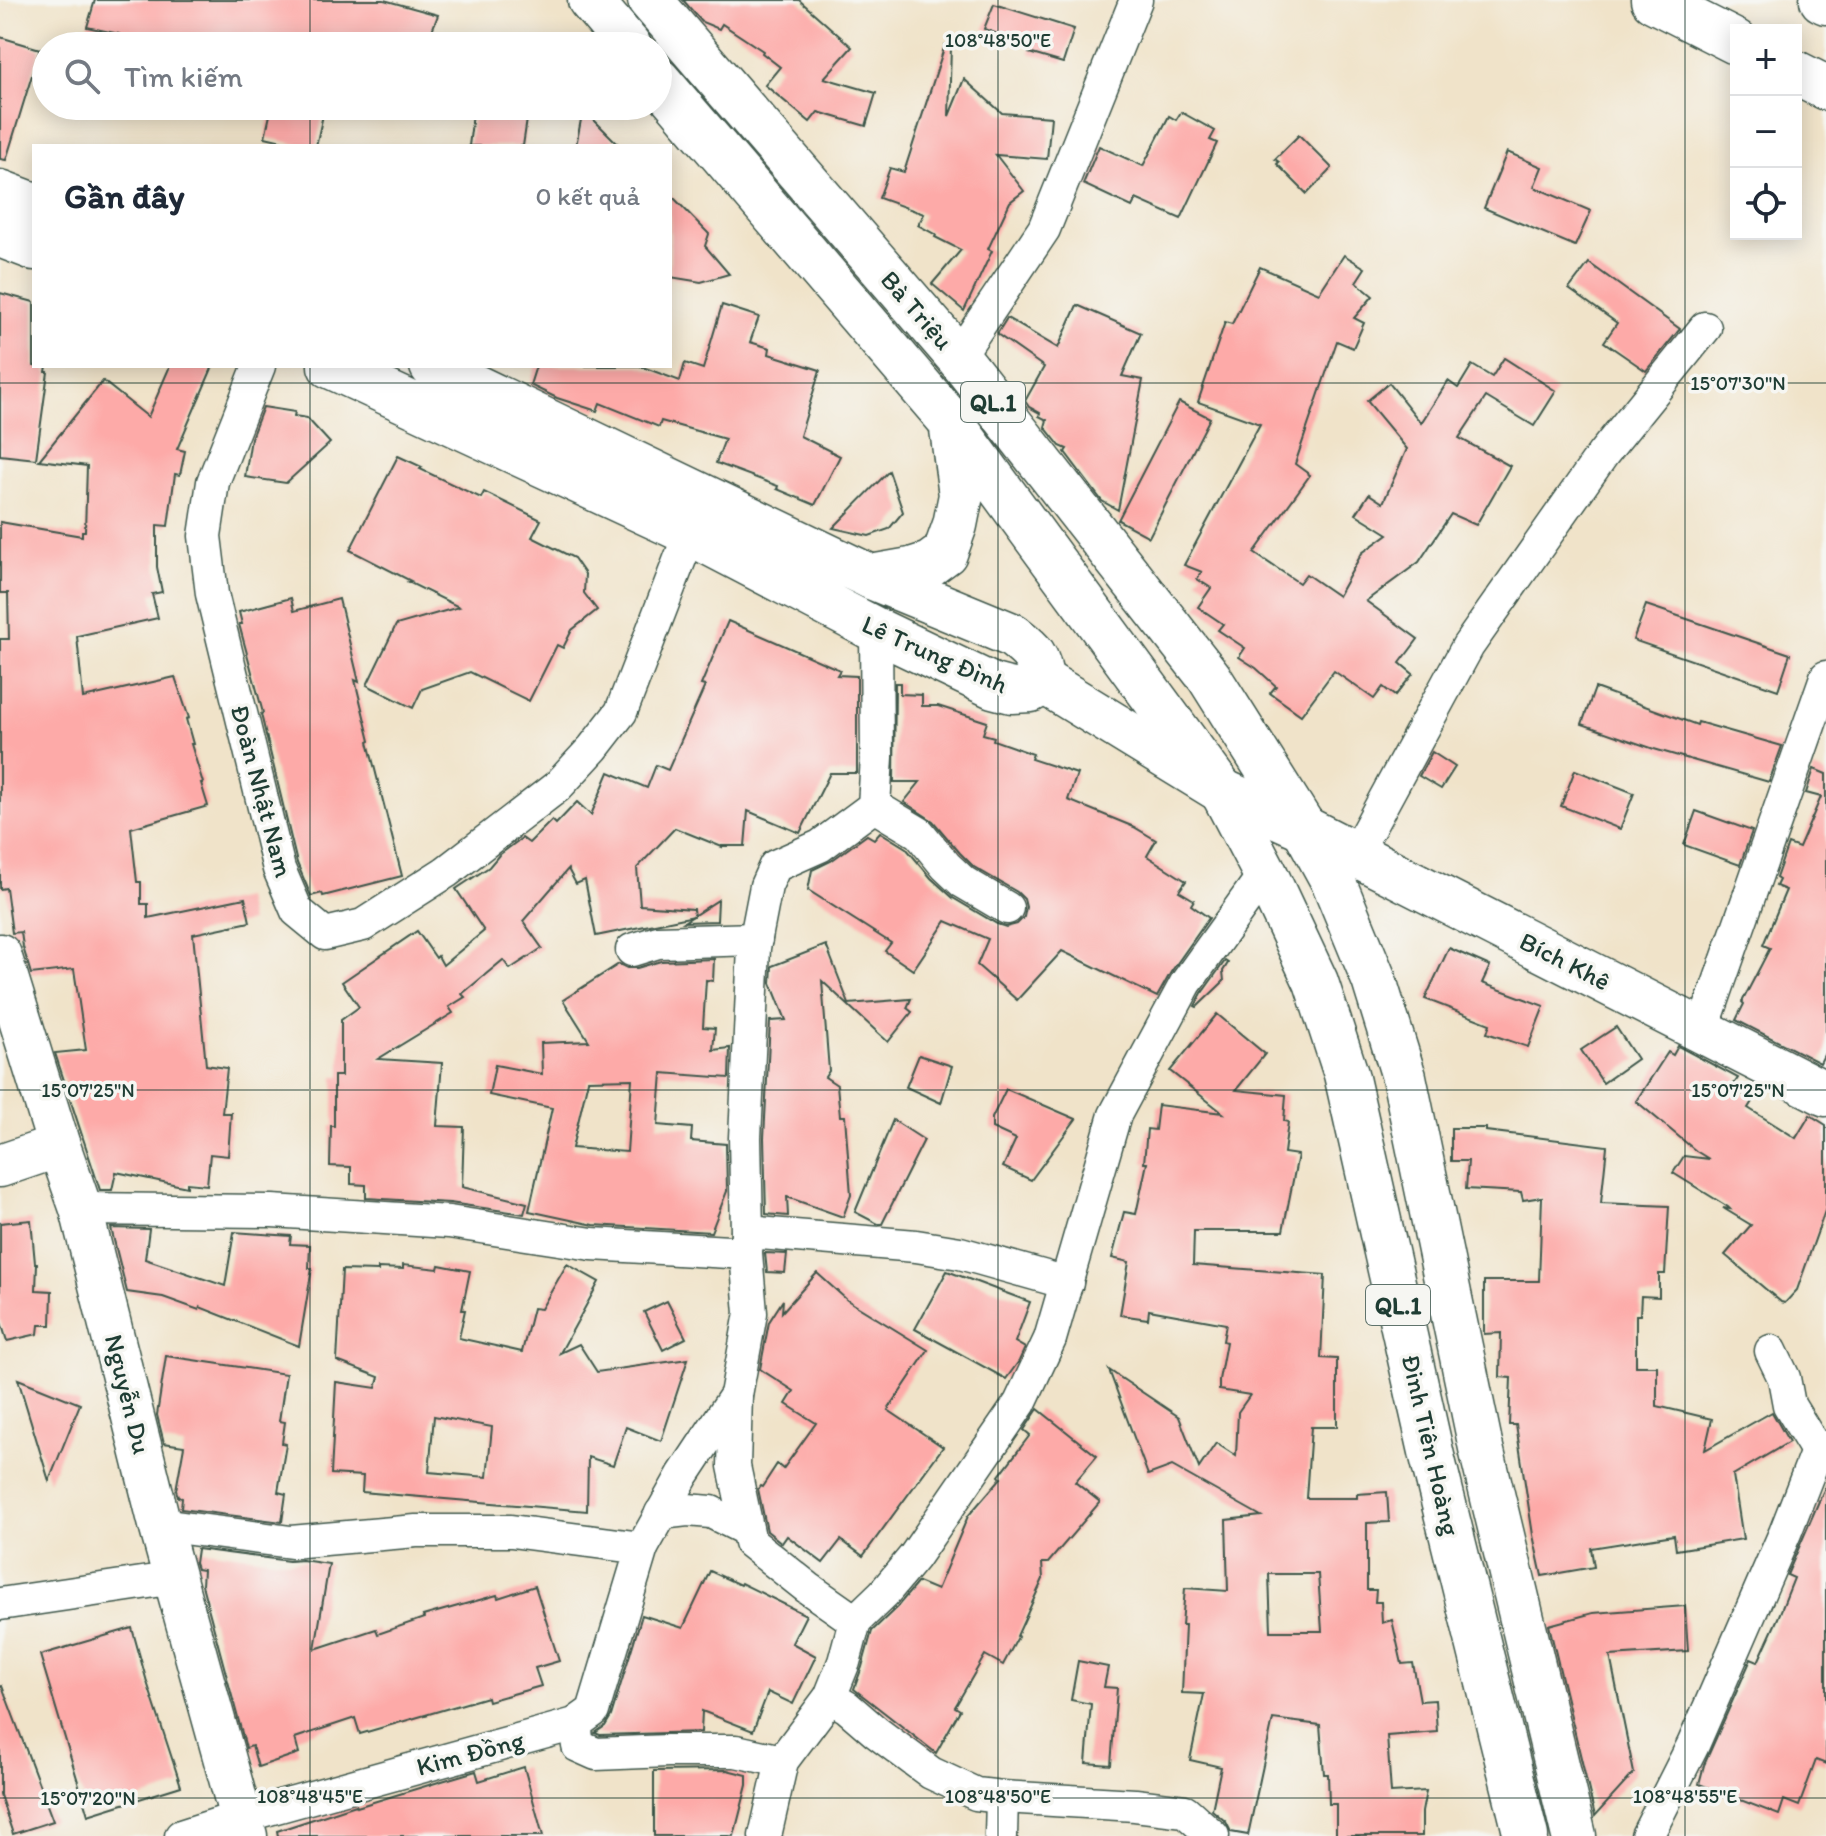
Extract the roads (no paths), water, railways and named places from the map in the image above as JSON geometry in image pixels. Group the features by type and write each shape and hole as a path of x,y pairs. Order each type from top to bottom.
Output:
{"main road":[{"path":"590,0 617,32"},
{"name":"Bà Triệu","path":"650,0 958,357 1209,677 1304,828"},
{"path":"1653,0 1730,39"},
{"path":"1802,76 1826,88"},
{"name":"Bà Triệu","path":"672,96 952,423 1222,791"},
{"path":"0,192 32,204"},
{"path":"0,235 32,247"},
{"name":"Lê Trung Đình","path":"334,368 690,533 876,630 993,686 1012,691 1031,690 1041,680 1040,664 1031,649 1012,635 871,577 436,368"},
{"path":"871,577 930,564 945,553 961,495 952,423"},
{"name":"Bích Khê","path":"1041,680 1222,791 1304,828 1826,1094"},
{"name":"Đinh Tiên Hoàng","path":"1222,791 1316,982 1346,1074 1432,1456 1526,1836"},
{"name":"Đinh Tiên Hoàng","path":"1304,828 1334,883 1369,966 1404,1077 1481,1448 1574,1836"}],"street":[{"path":"958,357 1044,229 1131,3"},
{"path":"1355,854 1468,646 1603,454 1705,328"},
{"name":"Đoàn Nhật Nam","path":"258,368 213,482 205,536 212,594 279,869 297,911 325,934 363,925 446,872 558,786 593,748 621,712 690,533"},
{"path":"855,1621 750,1542 734,1466 736,1395 751,1313 746,1242 745,1138 756,939 766,886 775,866 820,846 874,806 877,757 876,630"},
{"path":"1702,1031 1826,677"},
{"path":"874,806 919,833 963,882 1007,908"},
{"path":"765,1836 782,1761 830,1697 855,1621 914,1557 1020,1403 1050,1339 1115,1115 1186,983 1265,873"},
{"path":"632,950 658,942 756,939"},
{"name":"Nguyễn Du","path":"0,955 81,1209 160,1525 243,1826"},
{"path":"0,1166 59,1146"},
{"path":"81,1209 301,1213 449,1222 592,1244 746,1242 916,1246 960,1253 1067,1283"},
{"path":"1647,1836 1693,1745 1821,1449 1789,1405 1784,1378 1771,1351"},
{"path":"736,1395 683,1475 642,1548 593,1711 575,1724 578,1746 596,1754 736,1751 782,1761"},
{"path":"661,1513 687,1510 711,1512 747,1530"},
{"path":"160,1525 291,1542 416,1531 511,1531 642,1548"},
{"path":"0,1604 176,1578"},
{"path":"830,1697 931,1773 976,1794 1185,1811 1213,1836"},
{"name":"Kim Đồng","path":"181,1836 243,1826 575,1724"},
{"path":"1001,1836 1002,1797"}]}
